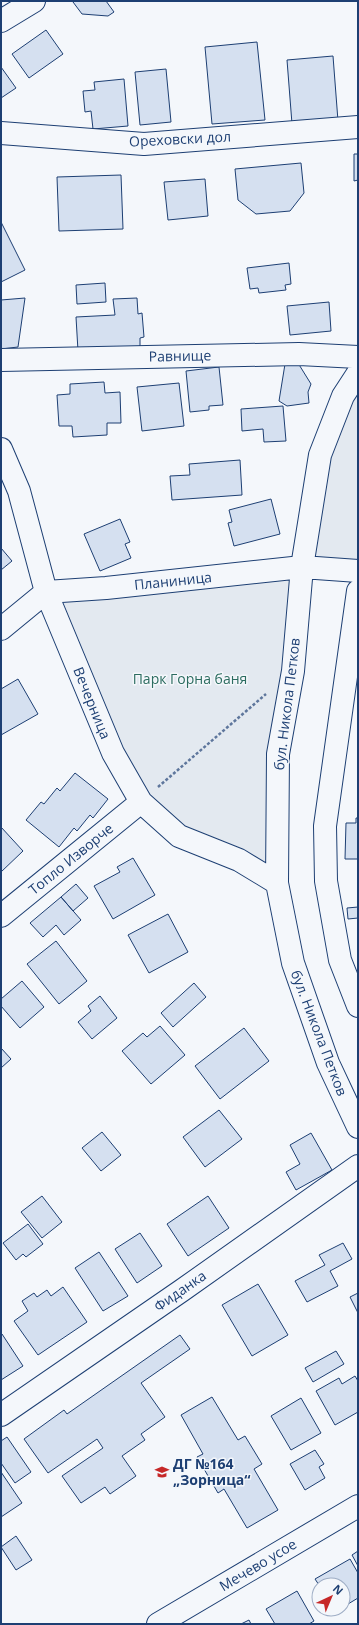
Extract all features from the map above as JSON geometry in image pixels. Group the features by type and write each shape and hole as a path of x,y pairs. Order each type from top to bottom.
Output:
{"street":[{"path":"1,21 34,1"},
{"name":"Ореховски дол","path":"1,133 144,144 358,127"},
{"name":"Равнище","path":"1,360 299,354 358,357"},
{"name":"бул. Никола Петков","path":"358,373 343,396 320,455 302,567 293,671 278,754 277,882 293,963 328,1062 358,1127"},
{"name":"Вечерница","path":"1,450 19,491 46,592 113,753 141,802 179,836 240,860 277,882"},
{"name":"Планиница","path":"46,592 106,588 302,567 358,571"},
{"path":"358,591 325,826 326,881 340,960 358,1006"},
{"path":"1,629 46,592"},
{"name":"Топло Изворче","path":"1,916 141,802"},
{"name":"Фиданка","path":"1,1415 181,1291 358,1166"},
{"name":"Мечево усое","path":"158,1624 358,1506"}],"path":[{"path":"141,802 293,671"}],"green space":[{"path":"358,377 358,571 302,567 320,455"},
{"name":"Парк Горна баня","path":"302,567 277,883 141,802 46,592"}],"building":[{"path":"106,1 114,12 108,16 82,14 73,2"},
{"path":"46,30 63,54 29,78 12,54"},
{"path":"257,42 265,120 212,124 205,47"},
{"path":"333,56 338,121 292,124 287,60"},
{"path":"1,67 16,88 1,98"},
{"path":"166,69 171,122 140,125 135,72"},
{"path":"124,79 128,126 93,129 91,111 85,112 83,91 95,90 94,82"},
{"path":"354,154 358,154 358,180 354,181"},
{"path":"301,163 304,193 290,211 256,214 238,200 235,169"},
{"path":"121,175 123,229 59,231 57,177"},
{"path":"205,179 208,216 168,220 164,182"},
{"path":"1,222 25,270 1,282"},
{"path":"289,263 291,284 285,285 286,290 259,293 258,288 250,289 247,268"},
{"path":"105,283 106,302 77,304 76,285"},
{"path":"25,298 18,347 1,349 1,300"},
{"path":"137,298 138,314 142,313 144,337 140,338 140,347 78,351 76,317 115,315 113,299"},
{"path":"329,302 331,331 290,335 287,306"},
{"path":"298,363 311,384 308,392 309,403 287,406 279,401 285,364"},
{"path":"219,367 223,405 209,406 209,410 190,412 186,371"},
{"path":"104,382 105,393 120,392 121,423 107,423 107,435 73,437 72,426 59,426 57,395 70,394 70,384"},
{"path":"179,383 184,426 142,431 137,387"},
{"path":"283,406 286,441 264,442 263,429 242,431 241,409"},
{"path":"240,460 242,495 172,500 170,476 190,475 189,464"},
{"path":"271,499 280,534 234,546 228,523 232,522 229,510"},
{"path":"120,519 130,542 125,544 131,558 100,571 84,534"},
{"path":"1,548 12,561 1,570"},
{"path":"18,679 38,714 1,735 1,689"},
{"path":"75,773 108,799 93,818 90,815 77,831 74,828 59,847 26,820 41,802 44,804 57,788 60,791"},
{"path":"356,818 358,818 358,859 345,859 346,823 356,823"},
{"path":"1,827 23,851 1,872"},
{"path":"133,858 155,895 113,919 94,886 120,872 117,867"},
{"path":"76,884 88,898 73,911 61,897"},
{"path":"61,897 81,920 64,935 56,925 43,937 30,923"},
{"path":"358,907 358,918 348,919 347,908"},
{"path":"168,914 188,952 149,973 128,935"},
{"path":"56,941 87,981 59,1004 27,964"},
{"path":"22,981 44,1007 20,1028 1,1006 1,999"},
{"path":"194,983 206,997 173,1027 161,1013"},
{"path":"100,996 117,1018 92,1039 78,1022 91,1011 88,1006"},
{"path":"160,1026 185,1055 151,1084 122,1051 143,1033 147,1037"},
{"path":"244,1028 269,1061 220,1099 195,1066"},
{"path":"1,1048 11,1059 1,1068"},
{"path":"219,1110 242,1139 205,1167 183,1137"},
{"path":"102,1132 121,1155 101,1171 82,1148"},
{"path":"311,1133 332,1170 296,1190 286,1172 300,1164 290,1145"},
{"path":"42,1196 62,1222 42,1238 21,1212"},
{"path":"208,1196 229,1228 188,1256 167,1224"},
{"path":"28,1224 43,1244 26,1257 23,1254 16,1260 3,1243"},
{"path":"140,1233 162,1266 137,1283 115,1249"},
{"path":"343,1243 352,1259 330,1271 338,1286 307,1302 295,1281 325,1265 319,1255"},
{"path":"99,1252 128,1296 103,1311 75,1268"},
{"path":"258,1284 288,1335 252,1356 222,1305"},
{"path":"63,1287 87,1322 38,1355 14,1321 28,1311 22,1301 34,1293 37,1297 47,1290 51,1296"},
{"path":"358,1293 358,1313 350,1297"},
{"path":"1,1334 23,1366 1,1380"},
{"path":"180,1335 190,1349 141,1383 165,1417 141,1434 145,1440 122,1456 136,1476 110,1494 105,1487 81,1503 62,1476 103,1448 97,1439 48,1473 24,1439 64,1410 67,1414"},
{"path":"336,1351 344,1364 313,1382 305,1368"},
{"path":"355,1376 358,1381 358,1412 335,1425 316,1391 339,1378 342,1384"},
{"path":"212,1397 238,1440 245,1436 262,1464 254,1469 278,1510 247,1528 224,1489 218,1493 197,1457 203,1454 181,1415"},
{"path":"301,1398 321,1433 291,1450 271,1416"},
{"path":"7,1437 31,1472 15,1483 1,1463 1,1441"},
{"path":"315,1450 324,1464 319,1467 325,1478 305,1490 290,1464"},
{"path":"1,1472 22,1503 1,1517"},
{"path":"16,1536 32,1560 16,1570 1,1547"},
{"path":"358,1551 358,1566 352,1555"},
{"path":"350,1559 358,1573 358,1598 351,1602 351,1577 318,1577"},
{"path":"297,1591 314,1621 309,1624 275,1624 266,1609"},
{"path":"249,1620 251,1624 241,1624"}],"place":[{"name":"ДГ №164 „Зорница“","path":"162,1472"}]}
